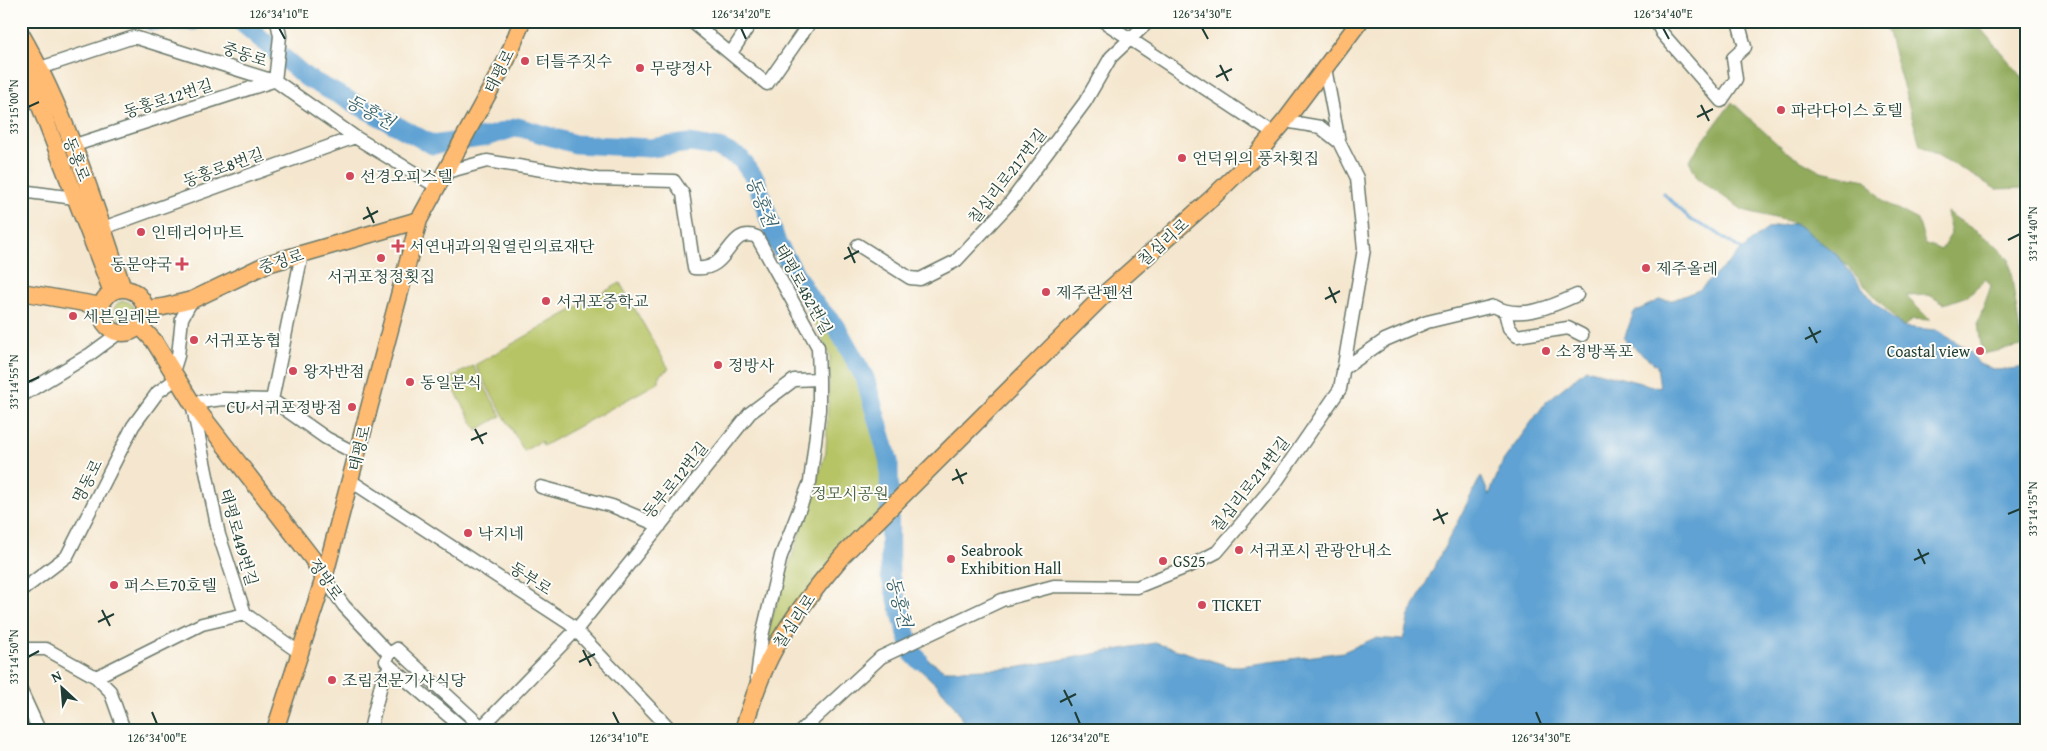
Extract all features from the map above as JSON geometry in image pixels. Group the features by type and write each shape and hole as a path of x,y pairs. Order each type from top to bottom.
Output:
{"main road":[{"name":"태평로","path":"275,730 324,578 419,220 507,59 522,21"},
{"name":"칠십리로","path":"743,730 755,693 775,648 805,601 843,554 1110,289 1212,198 1279,127 1360,21"},
{"name":"동홍로","path":"21,34 27,70 76,198 117,290"},
{"name":"동홍로","path":"27,70 72,146 103,228 117,290"},
{"name":"중정로","path":"146,309 192,300 267,264 419,220"},
{"path":"117,290 130,290 140,296 146,309 144,320 140,326 128,333 119,333 105,324 101,315 104,299 117,290"},
{"path":"21,292 102,306"},
{"name":"정방로","path":"140,326 154,341 192,403 312,558 324,578"}],"street":[{"path":"274,81 280,36 277,21"},
{"path":"731,53 752,21"},
{"path":"698,24 767,84 811,21"},
{"path":"1102,21 1130,40 1279,127 1320,127 1339,142"},
{"name":"칠십리로217번길","path":"858,245 910,278 920,279 956,261 999,217 1085,102 1111,57 1149,21"},
{"path":"1656,21 1662,33 1721,101 1736,79 1733,58 1745,47 1738,21"},
{"name":"중동로","path":"27,70 134,37 274,81 355,137 442,176"},
{"name":"칠십리로214번길","path":"802,730 881,656 1002,600 1054,586 1137,587 1183,569 1217,552 1274,484 1340,389 1364,250 1357,178 1339,142 1325,68"},
{"name":"동홍로12번길","path":"72,146 274,81"},
{"name":"동홍로8번길","path":"103,228 355,137"},
{"name":"태평로482번길","path":"442,176 487,161 597,179 674,181 683,194 694,268 704,270 718,263 738,237 748,234 757,237 818,347 819,410 810,482 781,556 762,636 755,693"},
{"path":"21,191 92,199"},
{"path":"272,400 302,254"},
{"path":"1343,369 1385,340 1427,322 1494,306 1505,312 1540,310 1577,295"},
{"path":"174,376 182,318 192,300"},
{"path":"1505,312 1509,328 1516,336 1568,328 1582,335"},
{"path":"21,396 89,356 119,333"},
{"name":"명동로","path":"21,592 67,556 133,426 158,392 174,376"},
{"name":"동부로12번길","path":"576,630 750,413 794,380 819,380"},
{"path":"192,403 223,399 272,400 326,438 357,454"},
{"name":"태평로449번길","path":"192,403 219,535 245,614"},
{"name":"동부로","path":"351,481 550,610 576,630 671,730"},
{"path":"540,487 612,506 660,526"},
{"name":"정방로","path":"324,578 344,606 390,660 465,730"},
{"path":"96,677 202,624 245,614 300,653"},
{"path":"370,730 383,676 397,649 482,729 576,630"},
{"path":"21,649 46,649 96,677 110,691 124,730"},
{"path":"21,691 39,730"}],"green space":[{"path":"1879,21 1974,21 2026,81 2026,188 1996,189 1920,145 1888,33"},
{"path":"1732,102 1785,151 1821,171 1866,180 1884,202 1918,220 1925,243 1941,250 1951,234 1947,212 1992,242 2009,259 2022,346 1982,354 1978,322 1991,286 1986,279 1967,296 1944,304 1929,295 1906,296 1930,320 1913,319 1903,327 1835,253 1795,223 1743,210 1698,179 1689,160"},
{"name":"정모시공원","path":"783,254 859,374 889,503 760,655 826,452 830,356"},
{"path":"620,283 669,369 659,375 659,382 543,446 541,441 524,451 475,365"},
{"path":"124,301 131,304 134,311 131,318 124,321 117,318 114,311 117,304"},
{"path":"473,366 501,416 477,430 448,379"}],"water":[{"path":"1795,223 1835,253 1874,302 1903,327 1936,330 1968,349 1979,364 1997,370 2019,368 2026,364 2026,730 965,730 962,719 949,699 906,657 913,650 944,670 1015,668 1155,643 1232,667 1343,652 1375,638 1403,640 1409,616 1481,476 1489,495 1503,461 1546,402 1586,369 1660,388 1657,366 1624,339 1634,312 1659,300 1673,300 1699,290 1755,238 1769,228"}],"waterway":[{"name":"동홍천","path":"151,21 194,21"},
{"name":"동홍천","path":"240,21 307,78 433,145 486,137 518,127 575,144 650,148 690,143 720,148 741,159 756,180 777,243 809,297 837,328 865,378 889,461 890,576 913,654 919,660"},
{"path":"1663,193 1691,220 1714,231 1742,250"}],"place":[{"name":"터틀주짓수","path":"525,61"},
{"name":"무량정사","path":"640,68"},
{"name":"파라다이스 호텔","path":"1781,110"},
{"name":"언덕위의 풍차횟집","path":"1182,158"},
{"name":"선경오피스텔","path":"350,176"},
{"name":"인테리어마트","path":"141,232"},
{"name":"서연내과의원열린의료재단","path":"398,246"},
{"name":"서귀포청정횟집","path":"381,258"},
{"name":"동문약국","path":"182,264"},
{"name":"제주올레","path":"1646,268"},
{"name":"제주란펜션","path":"1046,292"},
{"name":"서귀포중학교","path":"546,301"},
{"name":"세븐일레븐","path":"73,316"},
{"name":"서귀포농협","path":"194,340"},
{"name":"소정방폭포","path":"1546,351"},
{"name":"Coastal view","path":"1980,351"},
{"name":"정방사","path":"718,365"},
{"name":"왕자반점","path":"293,371"},
{"name":"동일분식","path":"410,382"},
{"name":"CU 서귀포정방점","path":"352,407"},
{"name":"낙지네","path":"468,533"},
{"name":"서귀포시 관광안내소","path":"1239,550"},
{"name":"Seabrook Exhibition Hall","path":"951,559"},
{"name":"GS25","path":"1163,561"},
{"name":"퍼스트70호텔","path":"114,585"},
{"name":"TICKET","path":"1202,605"},
{"name":"조림전문기사식당","path":"332,680"}]}
